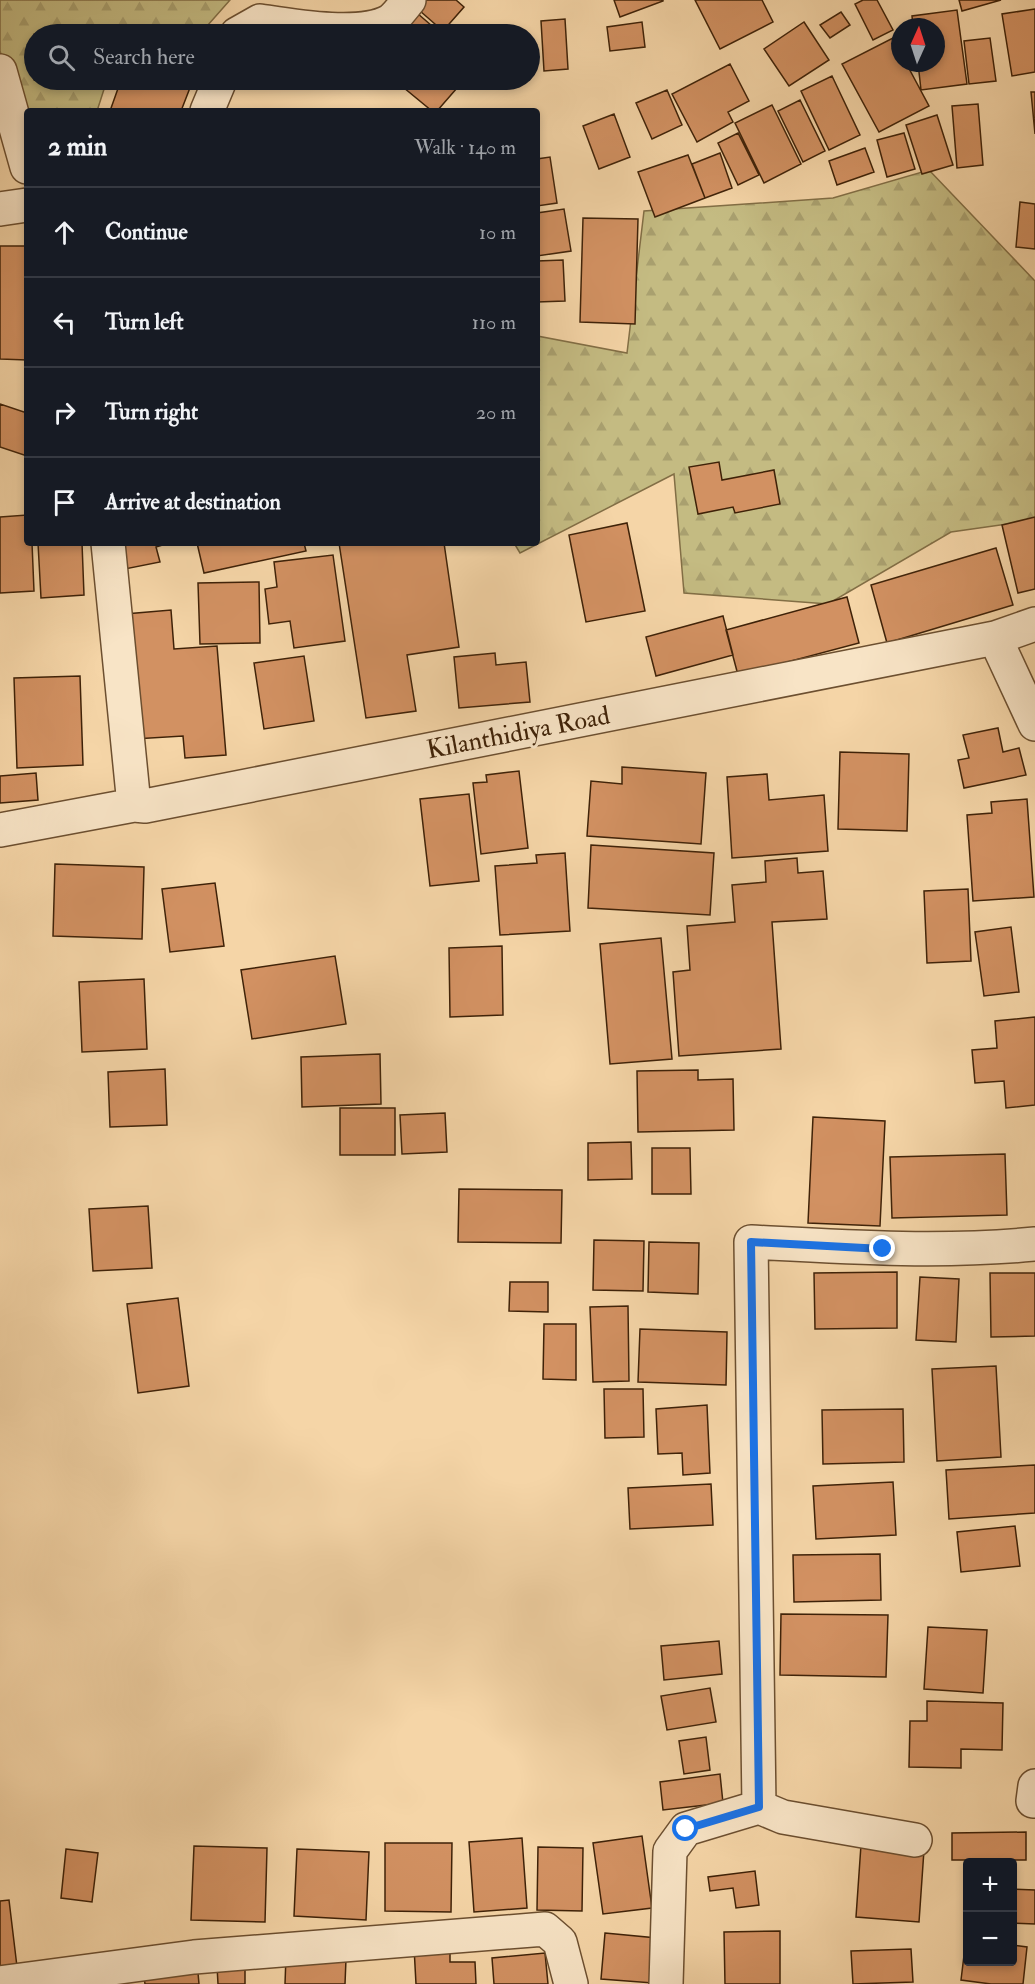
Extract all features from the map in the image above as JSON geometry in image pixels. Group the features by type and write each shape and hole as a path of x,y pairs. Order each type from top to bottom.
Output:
{"street":[{"path":"382,24 392,20 409,0"},
{"path":"255,24 260,21 281,24"},
{"path":"0,71 24,156"},
{"path":"208,108 216,90"},
{"path":"0,209 24,205"},
{"path":"108,546 134,805"},
{"name":"Kilanthidiya Road","path":"0,830 134,805 157,804 995,638 1035,624"},
{"path":"995,638 1035,724"},
{"path":"759,1807 751,1242 883,1249 990,1248 1035,1244"},
{"path":"666,1984 670,1851 686,1829 759,1807 783,1817 915,1840"},
{"path":"0,1983 194,1957 545,1929 560,1942 571,1984"}],"green space":[{"path":"0,0 230,0 209,24 24,24 24,90 104,90 98,108 24,108 14,96 0,51"},
{"path":"929,170 1035,281 1035,520 951,532 828,604 684,593 674,474 540,543 540,337 627,353 644,211 833,198"},
{"path":"516,546 534,546 520,553"}],"building":[{"path":"415,0 456,0 464,7 449,24 435,24 412,4"},
{"path":"614,0 663,0 663,1 620,17"},
{"path":"695,0 762,0 773,22 720,49"},
{"path":"863,0 877,0 891,26 891,31 873,40 855,4"},
{"path":"959,0 1001,0 962,11"},
{"path":"410,7 430,24 395,24"},
{"path":"1035,9 1035,72 1012,76 1002,14"},
{"path":"957,10 967,84 921,90 919,72 945,72 945,18 912,18 912,16"},
{"path":"841,12 850,25 830,38 820,25"},
{"path":"565,19 568,69 544,71 541,21"},
{"path":"642,22 645,47 610,51 607,27"},
{"path":"804,22 829,60 789,86 764,49"},
{"path":"990,38 996,81 969,84 964,41"},
{"path":"891,39 891,72 911,72 929,106 879,132 842,64"},
{"path":"730,64 749,101 728,112 733,122 697,142 672,94"},
{"path":"832,76 860,135 829,150 801,91"},
{"path":"117,90 189,90 182,108 111,108"},
{"path":"406,90 455,90 440,108 428,108"},
{"path":"667,90 682,125 652,139 636,103"},
{"path":"1031,92 1035,92 1035,134"},
{"path":"800,100 825,151 803,162 778,111"},
{"path":"978,104 983,165 957,168 952,106"},
{"path":"772,105 801,164 764,183 735,123"},
{"path":"614,114 630,157 599,169 583,126"},
{"path":"937,115 953,165 922,174 906,125"},
{"path":"738,133 759,175 738,185 718,143"},
{"path":"904,133 915,169 887,177 877,140"},
{"path":"865,148 874,172 837,185 829,161"},
{"path":"720,153 732,188 705,198 692,164"},
{"path":"688,155 705,198 655,217 638,172"},
{"path":"550,157 557,203 540,206 540,159"},
{"path":"1020,202 1035,204 1035,249 1016,247"},
{"path":"564,209 571,251 540,256 540,213"},
{"path":"583,218 638,219 635,324 580,322"},
{"path":"0,246 24,246 24,360 0,359"},
{"path":"563,260 565,301 540,302 540,261"},
{"path":"0,404 24,412 24,455 0,447"},
{"path":"719,462 722,480 774,470 780,504 735,513 733,507 698,514 689,467"},
{"path":"24,515 24,546 32,546 34,591 0,593 0,517"},
{"path":"1035,517 1035,589 1018,593 1002,525"},
{"path":"627,523 645,611 586,622 569,535"},
{"path":"38,546 82,546 84,595 41,598"},
{"path":"119,546 159,546 156,547 160,562 125,569"},
{"path":"198,546 305,546 306,551 204,573"},
{"path":"339,546 444,546 459,647 407,655 416,711 366,718"},
{"path":"996,548 1013,605 887,643 871,585"},
{"path":"333,555 345,641 294,648 290,621 269,624 265,589 277,587 274,562"},
{"path":"259,582 260,643 200,644 198,583"},
{"path":"847,597 859,643 738,675 726,630"},
{"path":"171,610 174,649 217,646 226,755 185,758 183,736 134,739 125,614"},
{"path":"723,616 733,655 656,676 646,637"},
{"path":"495,653 496,665 526,662 530,702 459,708 454,657"},
{"path":"304,656 314,721 264,729 254,663"},
{"path":"80,676 83,765 17,768 14,678"},
{"path":"998,728 1003,752 1019,748 1026,775 964,788 958,760 969,758 963,735"},
{"path":"840,752 909,754 907,831 838,829"},
{"path":"622,767 706,773 701,844 587,836 591,781 622,784"},
{"path":"519,771 528,848 481,854 473,783 487,782 486,775"},
{"path":"36,773 38,800 0,803 0,776"},
{"path":"767,774 769,800 824,795 828,851 732,858 727,777"},
{"path":"469,794 479,881 430,886 420,799"},
{"path":"1027,799 1034,897 973,901 967,815 992,813 991,802"},
{"path":"591,845 714,853 710,915 588,908"},
{"path":"565,853 570,931 500,935 495,866 537,863 536,855"},
{"path":"797,858 798,873 823,871 827,919 772,922 781,1049 679,1056 673,972 690,970 687,926 735,922 732,885 766,882 765,861"},
{"path":"55,864 144,867 142,939 53,936"},
{"path":"215,883 224,946 170,952 162,889"},
{"path":"968,889 971,961 927,963 924,891"},
{"path":"1011,927 1019,992 984,996 975,932"},
{"path":"661,938 672,1059 610,1064 600,944"},
{"path":"502,946 503,1015 450,1017 449,948"},
{"path":"335,956 346,1024 252,1039 241,970"},
{"path":"144,979 147,1049 82,1052 79,982"},
{"path":"1035,1017 1035,1105 1006,1108 1004,1081 975,1083 972,1050 997,1048 995,1021"},
{"path":"380,1054 381,1104 302,1107 301,1057"},
{"path":"165,1069 167,1125 110,1127 108,1072"},
{"path":"698,1070 698,1080 733,1079 734,1130 638,1132 637,1071"},
{"path":"340,1108 395,1108 395,1155 340,1155"},
{"path":"445,1113 447,1152 402,1154 400,1115"},
{"path":"813,1117 885,1121 880,1226 808,1223"},
{"path":"631,1142 632,1179 588,1180 588,1143"},
{"path":"652,1148 690,1148 691,1194 652,1194"},
{"path":"1005,1154 1007,1215 892,1218 890,1157"},
{"path":"459,1189 562,1190 561,1243 458,1242"},
{"path":"148,1206 152,1268 93,1271 89,1209"},
{"path":"594,1240 644,1241 643,1291 593,1290"},
{"path":"649,1242 699,1243 698,1294 648,1292"},
{"path":"897,1272 897,1328 815,1329 814,1273"},
{"path":"990,1273 1035,1273 1035,1336 991,1337"},
{"path":"920,1277 959,1279 956,1342 916,1340"},
{"path":"510,1282 548,1282 548,1312 509,1311"},
{"path":"178,1298 189,1386 138,1393 127,1304"},
{"path":"628,1306 629,1381 593,1382 590,1307"},
{"path":"544,1324 576,1324 576,1380 543,1379"},
{"path":"640,1329 727,1332 726,1385 638,1382"},
{"path":"996,1366 1001,1457 937,1461 932,1369"},
{"path":"604,1389 643,1389 644,1437 605,1438"},
{"path":"707,1405 710,1473 683,1475 682,1453 658,1454 656,1409"},
{"path":"903,1409 904,1462 823,1464 822,1410"},
{"path":"1035,1465 1035,1513 949,1519 946,1470"},
{"path":"893,1482 896,1535 816,1539 813,1486"},
{"path":"711,1484 713,1525 630,1529 628,1488"},
{"path":"1015,1526 1020,1566 961,1572 957,1532"},
{"path":"880,1554 881,1600 794,1602 793,1555"},
{"path":"781,1614 888,1615 886,1677 780,1675"},
{"path":"928,1627 987,1630 983,1693 924,1689"},
{"path":"719,1641 722,1674 664,1680 661,1646"},
{"path":"710,1688 716,1722 667,1730 661,1696"},
{"path":"927,1701 1003,1703 1002,1750 961,1749 961,1768 909,1767 910,1721 927,1721"},
{"path":"706,1737 710,1770 684,1774 679,1741"},
{"path":"720,1774 723,1803 663,1810 660,1782"},
{"path":"1026,1832 1026,1860 963,1858 963,1860 952,1860 952,1833"},
{"path":"642,1836 652,1908 603,1914 593,1843"},
{"path":"522,1838 527,1908 474,1912 469,1842"},
{"path":"385,1843 452,1843 451,1912 385,1911"},
{"path":"861,1845 924,1850 919,1922 856,1917"},
{"path":"194,1846 267,1848 265,1922 191,1920"},
{"path":"538,1847 583,1848 582,1911 537,1910"},
{"path":"66,1849 98,1853 92,1902 61,1898"},
{"path":"297,1849 369,1852 366,1920 294,1916"},
{"path":"755,1871 759,1905 736,1908 733,1888 710,1891 708,1877"},
{"path":"1017,1889 1035,1890 1035,1924 1017,1923"},
{"path":"9,1900 18,1975 0,1977 0,1901"},
{"path":"780,1931 780,1984 725,1984 724,1932"},
{"path":"605,1933 657,1938 653,1983 601,1979"},
{"path":"450,1946 450,1962 475,1962 476,1984 416,1984 414,1947"},
{"path":"1017,1946 1027,1947 1023,1984 991,1984 961,1980 963,1964 963,1966 1017,1966"},
{"path":"911,1949 913,1982 853,1984 851,1951"},
{"path":"545,1953 548,1984 494,1984 492,1958"},
{"path":"286,1956 346,1959 345,1984 285,1984"},
{"path":"245,1965 245,1984 218,1984 217,1966"},
{"path":"198,1973 199,1984 145,1984 144,1976"}],"route":[{"path":"686,1829 759,1807 751,1242 883,1249"}]}
